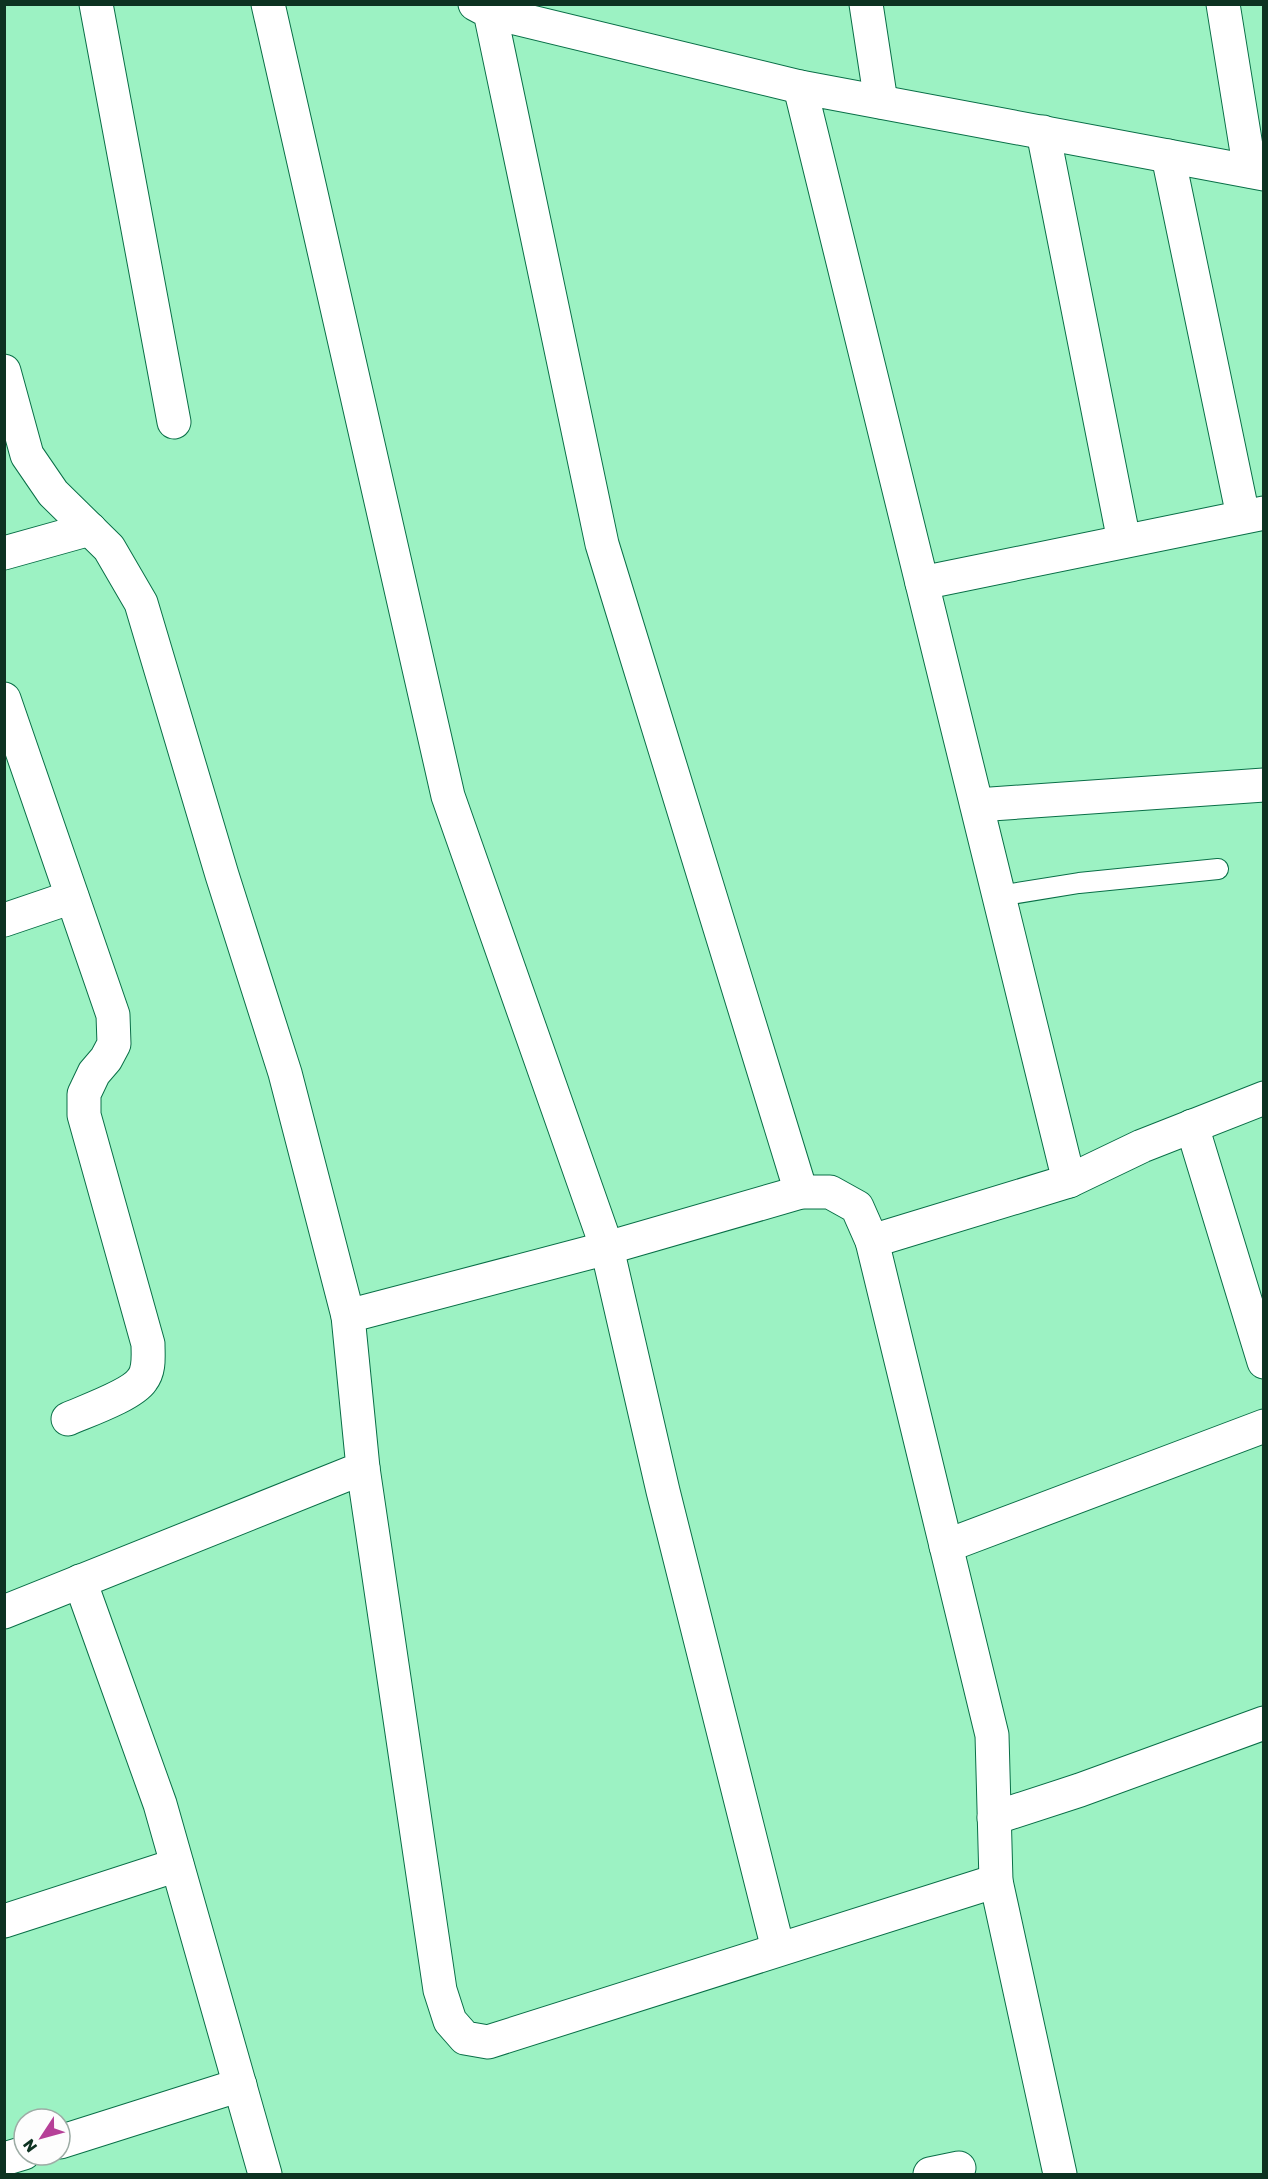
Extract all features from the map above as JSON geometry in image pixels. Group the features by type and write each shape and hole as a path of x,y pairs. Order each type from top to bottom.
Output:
{"street":[{"path":"96,4 174,422"},
{"path":"268,4 448,796 607,1248 663,1491 778,1949"},
{"path":"866,4 881,102"},
{"path":"801,1192 602,544 483,8 800,87 1257,172 1223,4"},
{"path":"800,87 1069,1181"},
{"path":"1042,132 1124,541"},
{"path":"922,583 1253,514 1168,156"},
{"path":"4,371 27,455 53,493 109,548 141,603 222,875 285,1073 348,1316 363,1468 440,1990 450,2021 465,2038 489,2042 996,1881"},
{"path":"4,554 90,529"},
{"path":"4,699 113,1015 114,1044 106,1059 94,1073 84,1094 84,1116 148,1344 148,1368 143,1380 131,1391 68,1419"},
{"path":"977,805 1263,785"},
{"path":"4,920 72,897"},
{"path":"872,1241 1069,1181 1142,1146 1263,1098"},
{"path":"1192,1126 1263,1362"},
{"path":"348,1316 607,1248 801,1192 830,1192 856,1207 872,1241 992,1734 996,1881 1060,2175"},
{"path":"946,1546 1263,1426"},
{"path":"4,1612 363,1468"},
{"path":"80,1581 160,1804 265,2175"},
{"path":"994,1818 1080,1790 1263,1723"},
{"path":"4,1921 177,1865"},
{"path":"72,2138 240,2085"}],"lane":[{"path":"999,896 1079,883 1218,869"}]}
